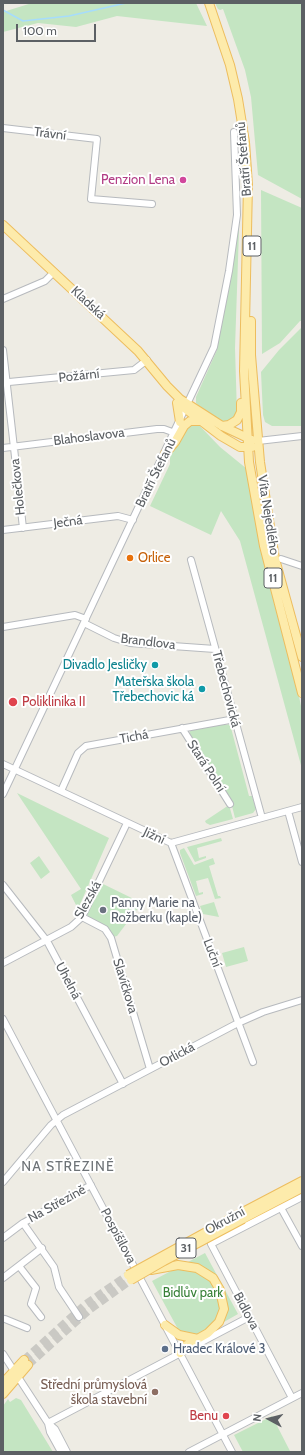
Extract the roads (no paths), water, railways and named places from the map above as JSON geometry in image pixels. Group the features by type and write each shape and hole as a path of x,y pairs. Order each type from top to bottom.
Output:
{"main road":[{"name":"Bratří Štefanů","path":"210,3 230,65 245,142 248,185 244,362 249,462"},
{"name":"Bratří Štefanů","path":"210,3 227,40 236,65 244,104 250,149 252,183 251,354 258,441"},
{"name":"Kladská","path":"3,225 147,360 167,386 199,421 237,445 248,448"},
{"path":"222,426 234,422 240,414 240,382 244,362"},
{"name":"Kladská","path":"167,386 176,402 248,439 258,441"},
{"path":"176,402 180,422"},
{"path":"165,454 175,442 184,426 190,422 199,421"},
{"path":"248,448 258,441"},
{"name":"Víta Nejedlého","path":"258,441 275,559 302,657"},
{"name":"Víta Nejedlého","path":"249,462 263,539 302,693"},
{"name":"Okružní","path":"302,1181 242,1216 146,1271 130,1278 242,1216 302,1188"},
{"path":"146,1271 178,1265 191,1266 202,1270 217,1284 223,1296 224,1309 216,1326 185,1346 180,1353"},
{"path":"165,1325 179,1335 198,1339"},
{"path":"3,1383 16,1373 26,1362"},
{"path":"3,1394 16,1373"}],"street":[{"name":"Trávní","path":"3,128 97,139 91,198 152,204"},
{"name":"Bratří Štefanů","path":"3,794 187,408 214,347 229,271 236,215 234,132"},
{"path":"3,299 45,281 54,272"},
{"name":"Holečkova","path":"3,350 5,381 23,528"},
{"name":"Požární","path":"5,381 134,370 143,366 147,360"},
{"name":"Blahoslavova","path":"3,448 157,429 164,429 175,433"},
{"path":"258,441 302,436"},
{"name":"Ječná","path":"3,530 118,516 133,520"},
{"path":"281,559 302,566"},
{"name":"Třebechovická","path":"191,560 262,818"},
{"name":"Brandlova","path":"3,627 75,615 114,638 130,643 215,648"},
{"path":"295,635 302,648"},
{"name":"Tichá","path":"61,791 78,754 86,746 234,719"},
{"name":"Stará Polní","path":"182,728 230,804"},
{"name":"Jižní","path":"3,764 171,843 302,807"},
{"path":"288,811 302,862"},
{"name":"Slezská","path":"3,963 47,941 71,927 82,917 126,823"},
{"name":"Luční","path":"171,843 253,1062"},
{"name":"Uhelná","path":"3,885 47,941 123,1084"},
{"name":"Slavíčkova","path":"82,917 105,929 111,938 150,1069"},
{"name":"Orlická","path":"56,1120 238,1022 263,1012 302,1000"},
{"name":"Pospíšilova","path":"3,1019 232,1452"},
{"path":"3,1182 56,1120"},
{"name":"Na Střezině","path":"3,1238 23,1223 91,1186"},
{"name":"Okružní","path":"211,1244 302,1197"},
{"path":"281,1208 302,1246"},
{"name":"Na Střezině","path":"23,1223 54,1267 59,1287 79,1317"},
{"name":"Bidlova","path":"211,1244 292,1398"},
{"path":"3,1278 42,1248"},
{"path":"19,1266 36,1288 31,1304 41,1317"},
{"path":"48,1423 249,1316"},
{"path":"4,1317 10,1325"},
{"path":"4,1317 27,1328"},
{"path":"3,1354 48,1423 55,1429 67,1452"},
{"path":"189,1452 302,1393"},
{"path":"48,1423 50,1432 61,1452"}],"waterway":[{"path":"3,10 23,21 69,16 126,3"}],"tunnel":[{"path":"24,1360 86,1304 128,1275"},
{"path":"28,1365 89,1310 131,1280"}],"place":[{"name":"Penzion Lena","path":"183,180"},
{"name":"Orlice","path":"130,558"},
{"name":"Divadlo Jesličky","path":"155,665"},
{"name":"Mateřska škola Třebechovic ká","path":"202,689"},
{"name":"Poliklinika II","path":"13,702"},
{"name":"Panny Marie na Rožberku (kaple)","path":"103,910"},
{"name":"Hradec Králové 3","path":"165,1349"},
{"name":"Střední průmyslová škola stavební","path":"155,1392"},
{"name":"Benu","path":"226,1416"}],"district":[{"name":"NA STŘEZINĚ","path":"68,1167"}],"park label":[{"name":"Bidlův park","path":"193,1293"}]}
